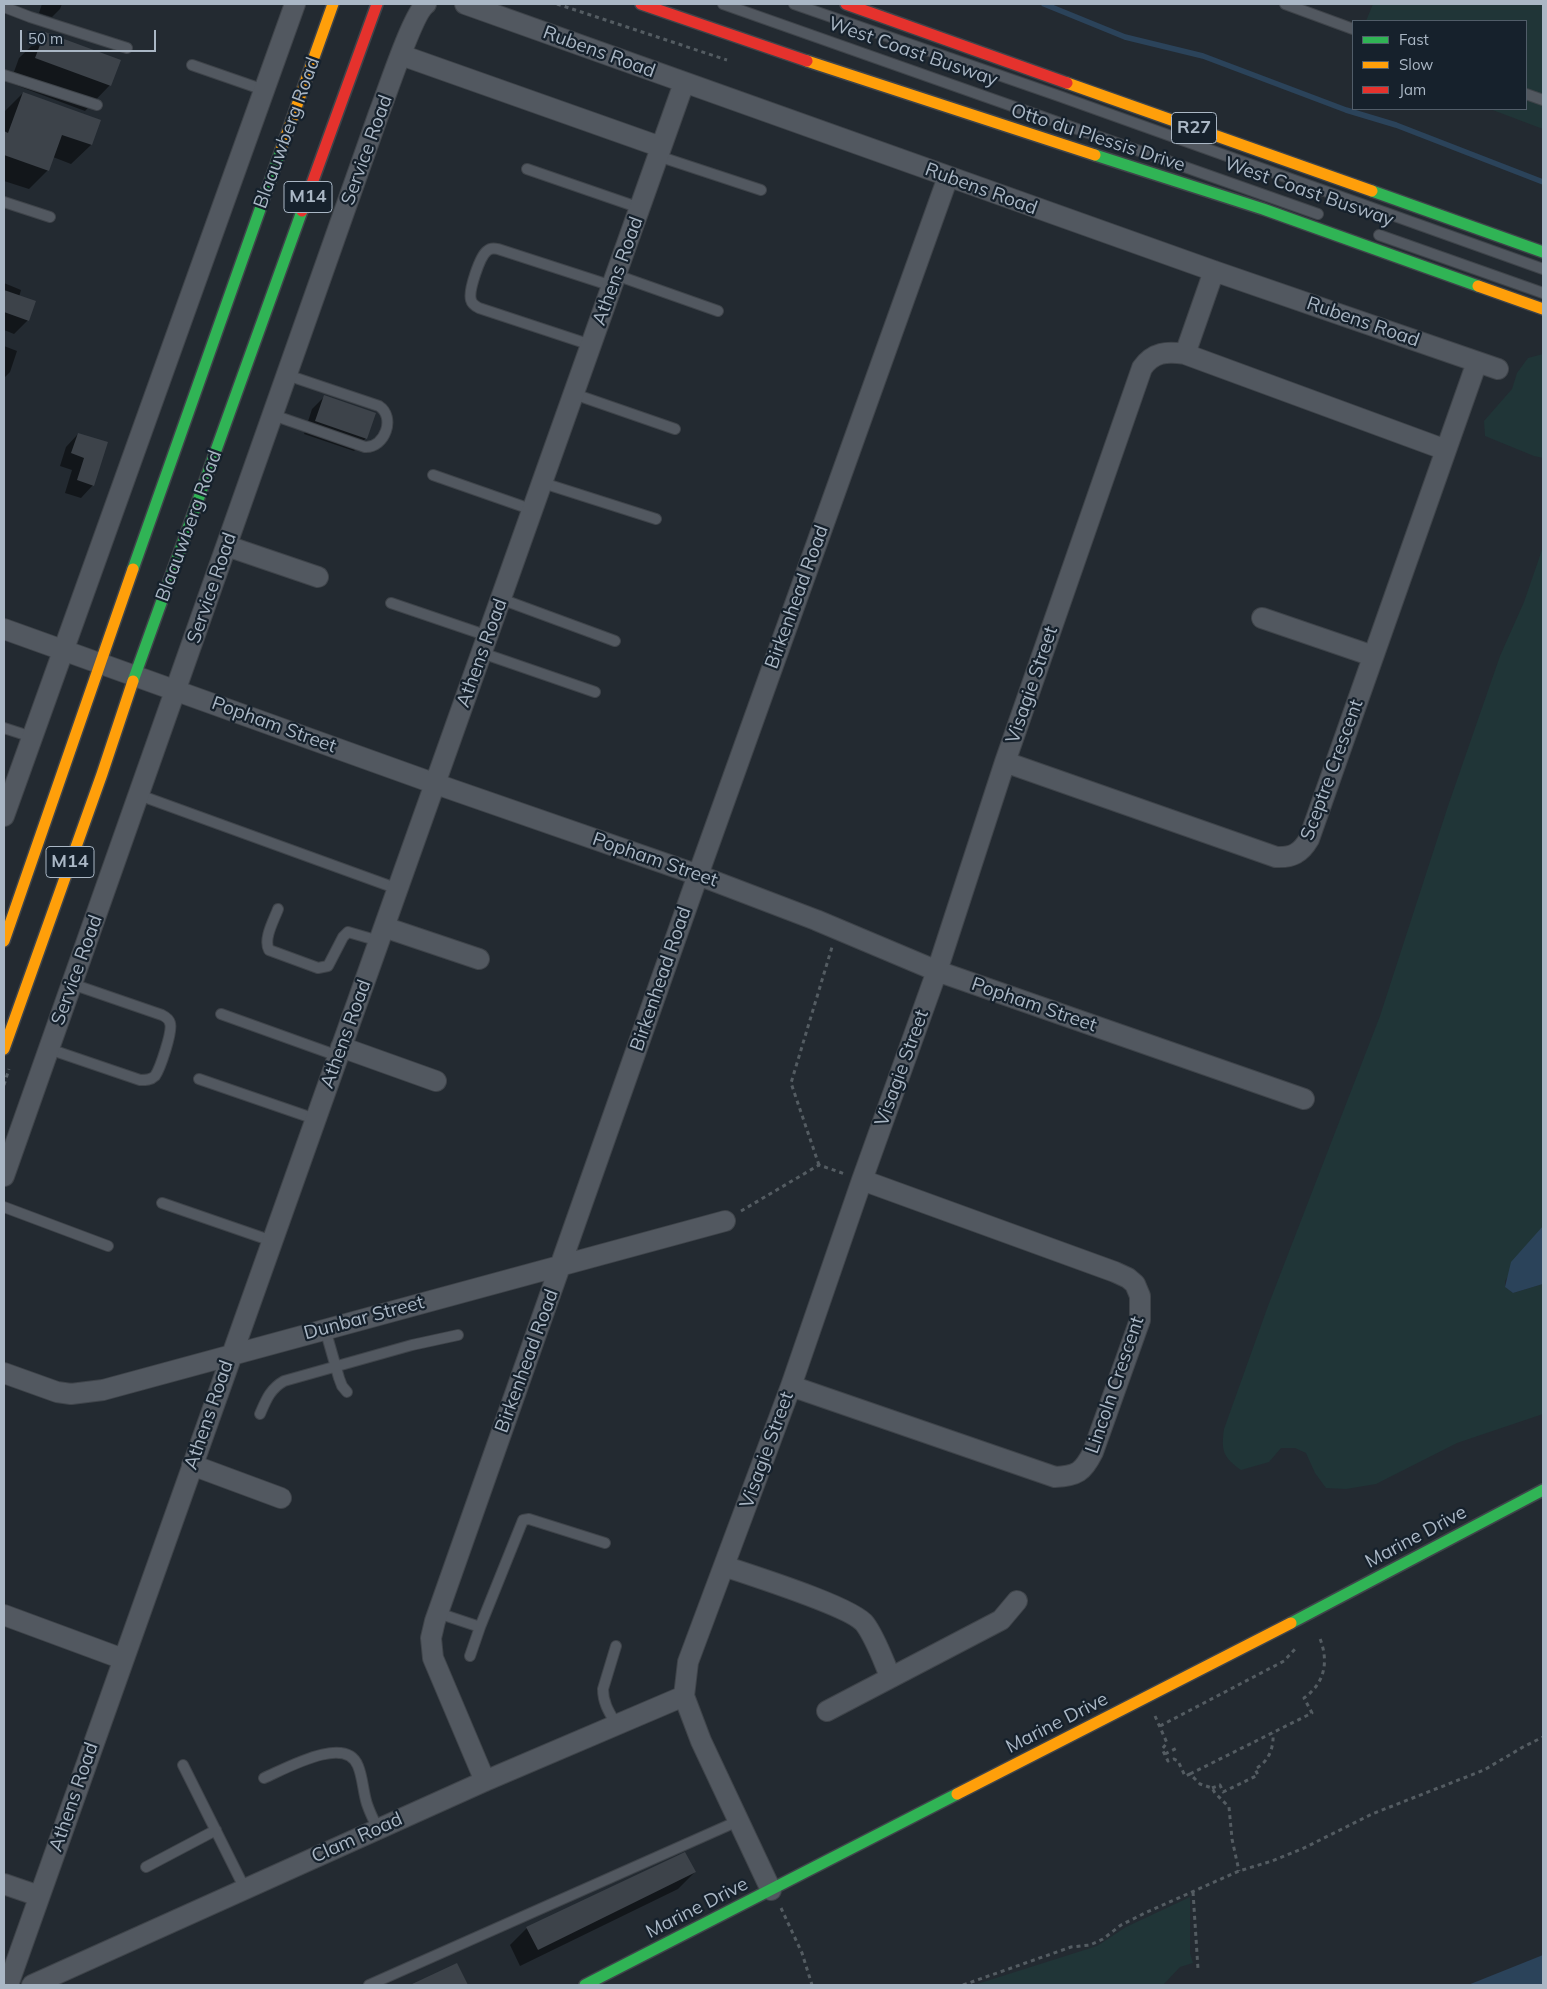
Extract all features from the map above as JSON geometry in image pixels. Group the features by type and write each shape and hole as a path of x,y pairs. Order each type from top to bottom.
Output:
{"main road":[{"name":"Blaauwberg Road","path":"4,941 100,663 333,4"},
{"name":"Blaauwberg Road","path":"4,1049 102,774 135,675 377,4"},
{"name":"Otto du Plessis Drive","path":"641,4 740,40 1225,196 1543,309"},
{"name":"Otto du Plessis Drive","path":"846,4 1543,252"},
{"name":"Marine Drive","path":"585,1985 1306,1616 1543,1490"}],"street":[{"name":"Blaauwberg Road","path":"4,816 8,788 32,737 295,4"},
{"name":"Service Road","path":"4,1176 401,55 418,13 426,4"},
{"name":"Rubens Road","path":"464,4 1214,271 1498,369"},
{"path":"401,55 660,152"},
{"name":"Athens Road","path":"8,1985 684,83"},
{"name":"Birkenhead Road","path":"485,1780 433,1658 431,1638 438,1613 698,875 948,177"},
{"path":"1214,271 1185,354 1446,450"},
{"name":"Visagie Street","path":"770,1890 701,1741 684,1696 688,1662 791,1386 937,971 1005,762 1142,368 1146,362 1159,353 1185,354"},
{"name":"Sceptre Crescent","path":"1005,762 1276,857 1291,856 1300,852 1309,839 1477,362"},
{"path":"227,546 318,577"},
{"path":"1262,618 1372,656"},
{"name":"Popham Street","path":"4,629 436,784 698,875 837,928 937,971 1304,1099"},
{"path":"382,934 479,959"},
{"path":"340,1052 436,1081"},
{"name":"Lincoln Crescent","path":"791,1386 1055,1477 1070,1476 1077,1474 1086,1466 1093,1452 1140,1320 1140,1296 1135,1284 1128,1278 862,1180"},
{"name":"Dunbar Street","path":"4,1373 57,1392 83,1393 150,1377 725,1221"},
{"path":"192,1465 281,1498"},
{"path":"724,1566 827,1603 859,1618 869,1631 890,1676"},
{"path":"827,1711 890,1676 1000,1620 1016,1601"},
{"path":"4,1615 123,1658"},
{"name":"Clam Road","path":"44,1983 485,1780 684,1696"},
{"path":"4,1884 39,1896"}],"lane":[{"name":"West Coast Busway","path":"723,4 1326,217"},
{"name":"West Coast Busway","path":"794,4 1059,96 1543,269"},
{"path":"1285,4 1352,29"},
{"path":"4,7 126,48"},
{"path":"192,65 264,90"},
{"path":"7,76 97,105"},
{"path":"1527,94 1543,100"},
{"path":"660,152 761,190"},
{"path":"527,169 640,208"},
{"path":"4,202 50,216"},
{"name":"West Coast Busway","path":"1364,230 1543,293"},
{"path":"591,345 479,308 473,304 470,298 470,291 481,257 485,251 491,248 498,248 718,311"},
{"path":"273,416 365,447 372,447 378,444 382,438 388,416 385,410 379,406 287,375"},
{"path":"574,394 675,429"},
{"path":"433,475 533,510"},
{"path":"543,483 656,519"},
{"path":"501,599 615,641"},
{"path":"391,603 594,692"},
{"path":"4,728 32,737"},
{"path":"139,794 398,889"},
{"path":"278,909 267,941 267,947 270,950 318,968 328,966 343,937 348,932 382,934"},
{"path":"49,1049 140,1080 154,1077 157,1072 171,1032 171,1025 168,1019 162,1015 72,984"},
{"path":"221,1014 340,1052"},
{"path":"199,1079 315,1119"},
{"path":"162,1204 272,1241"},
{"path":"4,1207 108,1246"},
{"path":"325,1329 335,1366 342,1386 347,1392"},
{"path":"260,1414 268,1395 284,1381 458,1335"},
{"path":"470,1656 523,1520 529,1519 605,1543"},
{"path":"438,1613 480,1628"},
{"path":"616,1646 603,1696 604,1702 616,1724"},
{"path":"264,1778 319,1755 336,1752 348,1754 358,1764 366,1803 378,1829"},
{"path":"183,1766 245,1889"},
{"path":"369,1985 738,1820"},
{"path":"146,1866 216,1830"}],"path":[{"path":"819,1165 791,1083 837,928"},
{"path":"819,1165 862,1180"},
{"path":"725,1221 819,1165"},
{"path":"1156,1718 1167,1743 1162,1749 1164,1754 1168,1761 1174,1759 1178,1761 1186,1776 1273,1733 1312,1713 1304,1698 1318,1687 1325,1666 1325,1656 1319,1636"},
{"path":"1160,1726 1284,1661 1295,1649"},
{"path":"1218,1685 1222,1694"},
{"path":"1210,1689 1214,1697"},
{"path":"1190,1774 1200,1784 1212,1788 1220,1785 1223,1792 1258,1775 1255,1769 1266,1761 1270,1754 1274,1742 1273,1733"},
{"path":"963,1985 1071,1947 1090,1945 1121,1926 1239,1871 1272,1861 1304,1848 1372,1814 1484,1770 1543,1737"},
{"path":"1164,1754 1177,1748"},
{"path":"1212,1788 1229,1807 1232,1839 1239,1871"},
{"path":"1193,1892 1198,1969"},
{"path":"782,1910 802,1952 812,1985"}],"green space":[{"path":"1373,4 1543,4 1543,129 1493,110 1527,110 1527,20 1366,20"},
{"path":"1543,354 1543,458 1485,436 1484,421 1512,389 1517,373 1528,358"},
{"path":"1543,547 1543,1226 1505,1281 1505,1287 1513,1293 1543,1284 1543,1414 1457,1443 1376,1484 1346,1489 1326,1488 1315,1473 1306,1453 1295,1448 1281,1448 1269,1462 1241,1470 1230,1461 1225,1453 1223,1448 1224,1429 1268,1306 1380,1016 1448,806 1500,656 1524,602"},
{"path":"1190,1897 1190,1953 1193,1963 1180,1967 1163,1985 974,1985 1097,1946 1126,1927"}],"water":[{"path":"1543,1226 1543,1284 1513,1293 1505,1287 1511,1262"},
{"path":"1543,1955 1543,1985 1468,1985"}],"building":[{"path":"45,32 121,60 111,86 35,58"},
{"path":"23,92 101,120 92,145 62,135 49,171 4,155 4,131 8,133"},
{"path":"4,290 36,301 29,321 4,312"},
{"path":"324,395 376,413 367,439 315,421"},
{"path":"78,433 108,442 94,486 77,480 84,458 71,453"},
{"path":"685,1852 696,1872 538,1950 526,1927"},
{"path":"457,1963 468,1985 410,1985"}],"waterway":[{"path":"1044,4 1125,37 1203,56 1346,110 1396,125 1543,182"}],"traffic: fast":[{"path":"133,569 281,150"},
{"path":"1095,155 1263,209 1478,286"},
{"path":"1372,191 1543,252"},
{"path":"133,681 302,211"},
{"path":"1291,1623 1543,1490"},
{"path":"585,1985 957,1794"}],"traffic: slow":[{"path":"281,150 333,4"},
{"path":"807,61 1095,155"},
{"path":"1067,83 1372,191"},
{"path":"1478,286 1543,309"},
{"path":"4,941 133,569"},
{"path":"4,1049 102,774 133,681"},
{"path":"957,1794 1291,1623"}],"traffic: jam":[{"path":"302,211 377,4"},
{"path":"641,4 807,61"},
{"path":"846,4 1067,83"}]}
